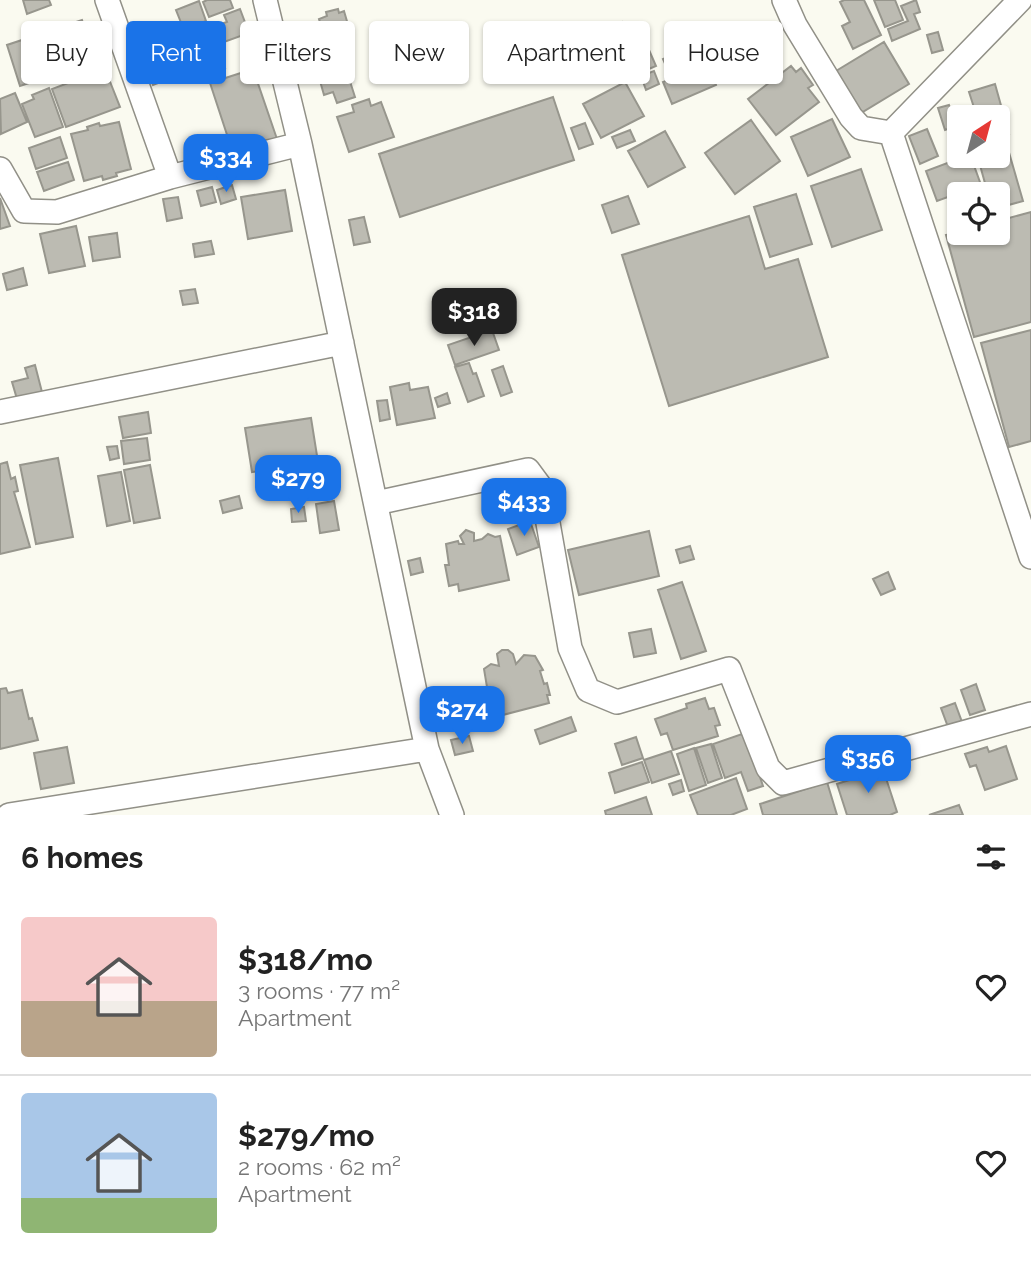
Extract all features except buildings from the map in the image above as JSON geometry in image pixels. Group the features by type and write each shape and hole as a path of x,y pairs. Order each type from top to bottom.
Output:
{"street":[{"path":"107,0 170,177"},
{"path":"265,0 300,144 426,748 452,815"},
{"path":"784,0 795,25 851,117 861,128 891,133"},
{"path":"891,133 1020,0"},
{"path":"891,133 1031,557"},
{"path":"0,169 24,211 57,212 170,177 300,144"},
{"path":"0,412 342,343"},
{"path":"376,503 528,470 542,488 570,648 587,691 617,702 729,669 768,768 783,783 1031,714"},
{"path":"9,815 426,748"}]}
